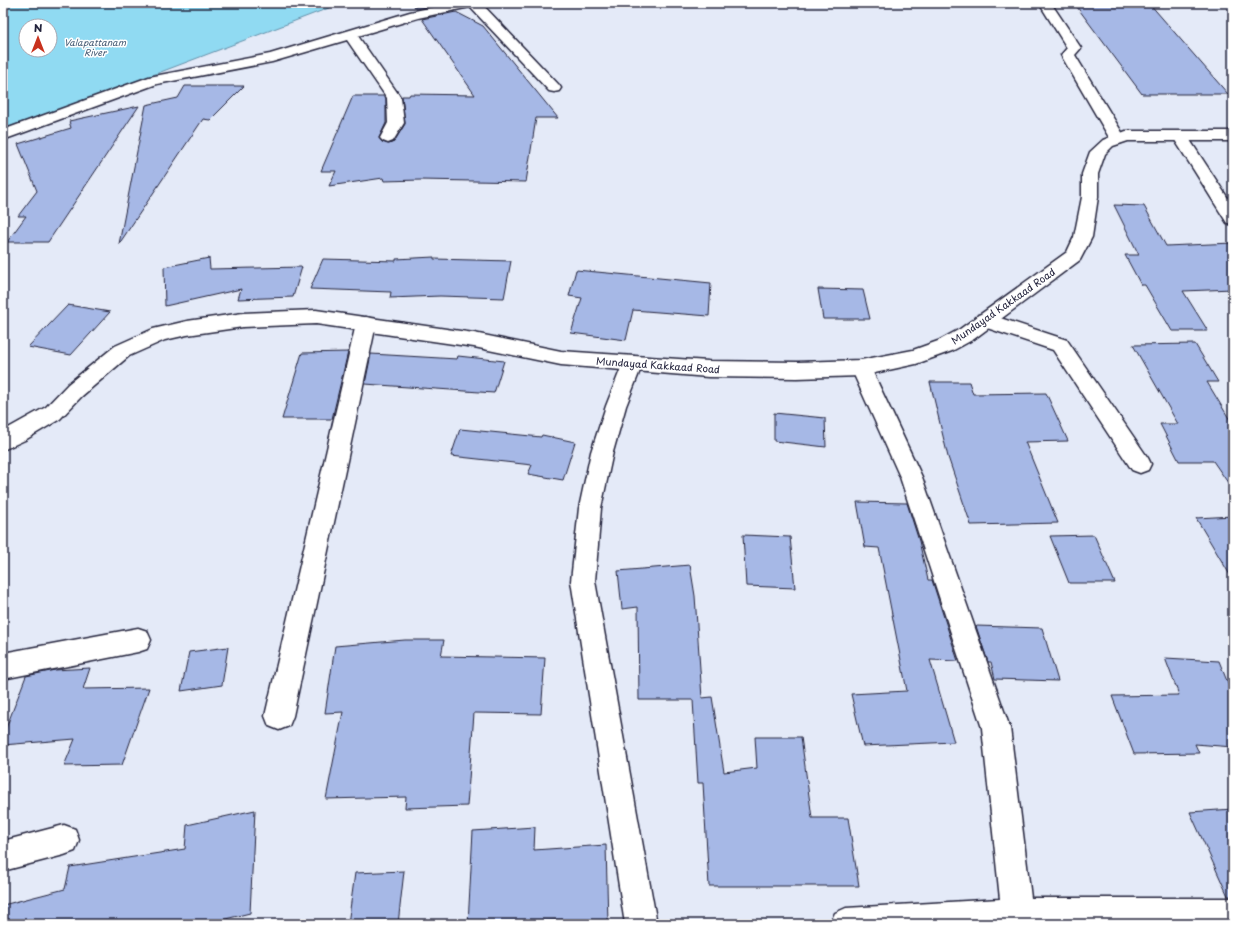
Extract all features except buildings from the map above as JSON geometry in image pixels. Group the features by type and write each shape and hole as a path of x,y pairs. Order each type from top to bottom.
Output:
{"street":[{"path":"3,135 154,80 272,58 351,36 415,15 470,3"},
{"path":"474,3 554,88"},
{"path":"1045,3 1074,48 1068,55 1118,139"},
{"path":"351,36 394,98 396,123 388,138"},
{"name":"Mundayad Kakkaad Road","path":"4,443 53,413 75,390 122,351 160,334 243,320 316,317 474,340 561,358 708,369 797,370 861,368 916,357 945,346 967,334 1074,256 1083,238 1085,219 1090,197 1090,174 1098,152 1108,143 1126,136 1233,136"},
{"path":"1181,137 1233,219"},
{"path":"986,320 1060,345 1140,464"},
{"path":"279,716 366,324"},
{"path":"633,363 616,406 602,452 590,508 583,581 641,924"},
{"path":"861,368 911,477 996,728 1017,914"},
{"path":"3,666 138,640"},
{"path":"3,856 64,840"},
{"path":"846,924 1017,914 1233,914"}],"water":[{"name":"Valapattanam River","path":"3,3 342,3 3,132"}]}
